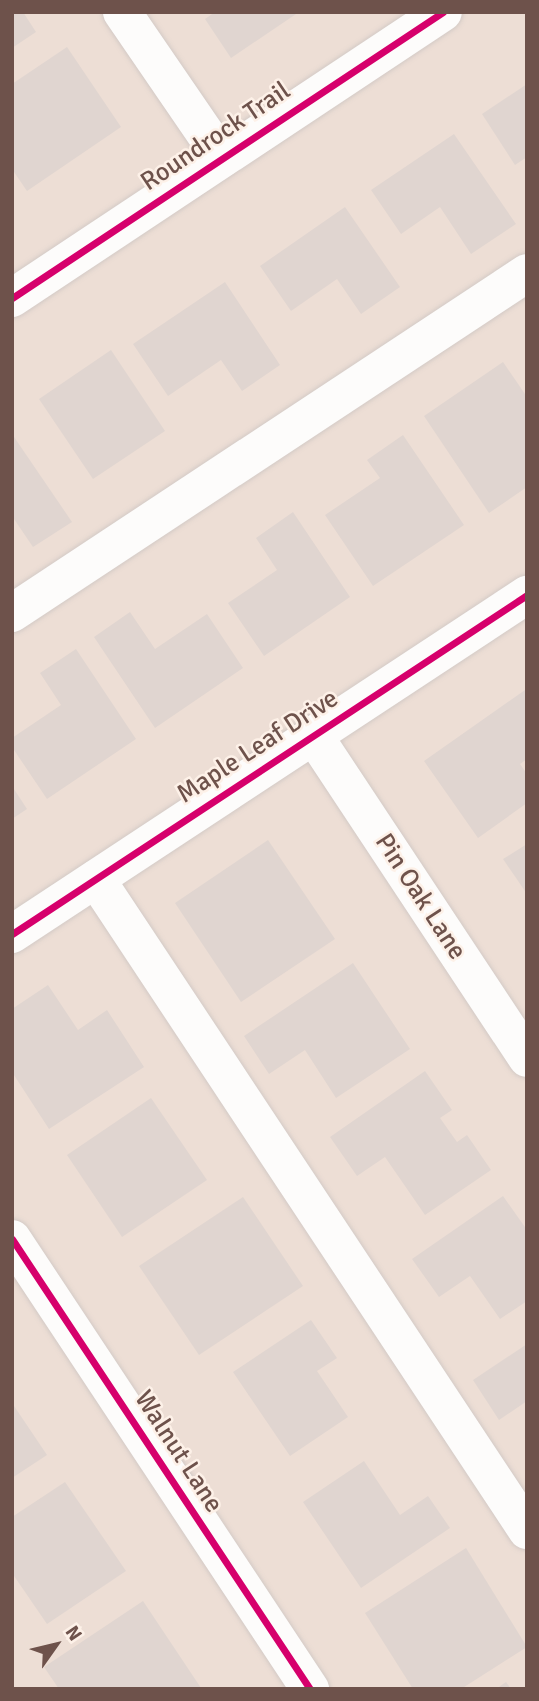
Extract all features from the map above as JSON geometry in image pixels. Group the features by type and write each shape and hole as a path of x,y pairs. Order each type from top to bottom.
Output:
{"street":[{"path":"122,12 222,158"},
{"name":"Roundrock Trail","path":"12,298 442,12"},
{"path":"12,613 527,273"},
{"name":"Maple Leaf Drive","path":"12,934 527,595"},
{"name":"Pin Oak Lane","path":"314,736 527,1058"},
{"path":"96,879 527,1530"},
{"name":"Walnut Lane","path":"12,1239 310,1689"}],"shaded area":[{"path":"12,12 527,12 527,1689 12,1689"}],"building":[{"path":"12,12 23,12 36,32 12,48"},
{"path":"215,12 299,12 231,58 205,19"},
{"path":"67,47 121,127 27,191 12,169 12,84"},
{"path":"527,84 527,157 515,165 482,114"},
{"path":"454,134 516,224 471,254 440,207 401,234 371,190"},
{"path":"345,207 400,287 361,314 337,279 291,311 260,266"},
{"path":"225,282 280,365 242,391 221,360 168,396 133,344"},
{"path":"111,350 165,431 93,479 39,399"},
{"path":"503,362 527,397 527,487 489,513 424,416"},
{"path":"12,434 72,522 33,547 12,516"},
{"path":"403,435 464,525 373,586 325,515 380,478 367,460"},
{"path":"293,512 350,597 264,656 228,603 277,570 256,538"},
{"path":"130,612 155,649 207,614 243,668 155,728 94,637"},
{"path":"76,649 136,739 47,799 12,747 12,738 61,705 40,673"},
{"path":"525,690 527,759 520,764 527,774 527,803 478,838 424,761"},
{"path":"12,786 27,809 12,819"},
{"path":"268,840 335,939 241,1002 175,903"},
{"path":"527,844 527,894 503,859"},
{"path":"353,963 410,1049 336,1098 305,1050 269,1074 244,1036"},
{"path":"48,985 78,1030 107,1010 144,1067 49,1129 12,1072 12,1009"},
{"path":"425,1071 452,1110 440,1118 457,1142 467,1135 491,1170 425,1215 385,1157 357,1176 330,1137"},
{"path":"151,1098 207,1180 122,1237 67,1155"},
{"path":"503,1196 527,1230 527,1301 500,1319 470,1276 439,1297 412,1259"},
{"path":"243,1197 303,1286 199,1355 139,1266"},
{"path":"311,1320 337,1358 317,1371 348,1417 290,1456 233,1372"},
{"path":"527,1344 527,1401 499,1420 473,1380"},
{"path":"12,1403 47,1455 12,1478"},
{"path":"364,1461 400,1515 428,1496 450,1528 361,1588 303,1502"},
{"path":"65,1482 126,1571 47,1624 12,1573 12,1517"},
{"path":"466,1548 527,1647 461,1689 413,1689 365,1613"},
{"path":"143,1601 201,1688 59,1689 44,1667"},
{"path":"506,1682 511,1689 496,1689"}],"cycle path":[{"path":"12,298 443,12"},
{"path":"12,934 527,595"},
{"path":"12,1239 310,1689"}]}
